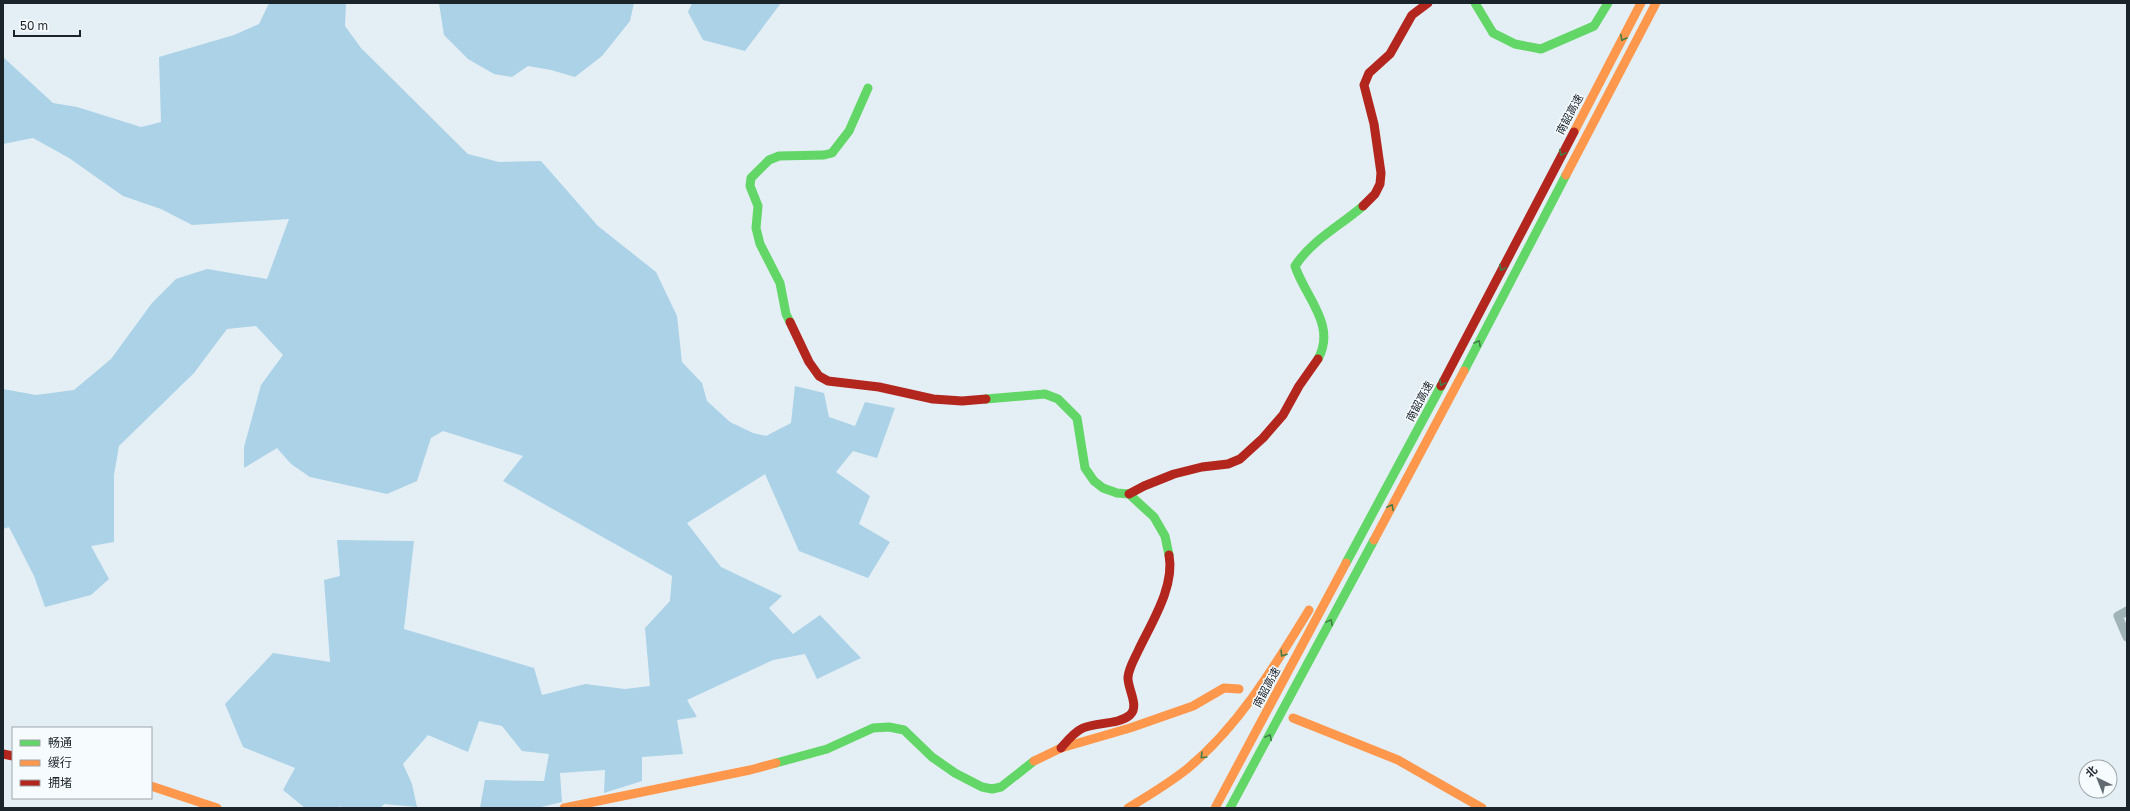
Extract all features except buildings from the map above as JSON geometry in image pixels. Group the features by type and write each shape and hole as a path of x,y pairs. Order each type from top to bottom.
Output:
{"main road":[{"path":"1129,494 1141,486 1180,473 1201,467 1236,462 1271,429 1288,410 1301,382 1313,368 1325,336 1320,318 1298,277 1295,266 1303,254 1375,194 1380,184 1381,173 1374,124 1364,86 1369,72 1390,54 1412,15 1428,3"},
{"path":"1475,3 1493,32 1515,44 1541,49 1594,26 1608,3"},
{"name":"南韶高速","path":"1215,808 1412,441 1641,3"},
{"path":"1230,808 1424,447 1656,3"},
{"path":"868,88 849,131 832,152 824,155 779,156 769,160 752,178 750,186 758,206 756,228 760,244 780,283 786,314 809,362 819,376 828,381 879,387 933,399 962,401 1045,394 1058,399 1077,418 1085,468 1094,481 1110,490 1129,494 1154,517 1165,536 1170,560 1168,581 1160,605 1131,666 1128,678 1134,706 1131,714 1124,719 1083,728 1068,738 1061,748"},
{"path":"1128,808 1151,796 1197,762 1234,723 1253,699 1291,642 1412,441"},
{"path":"564,808 750,770 827,750 873,728 889,727 904,730 932,757 955,773 992,789 1000,787 1037,759 1061,748 1130,728 1193,706 1224,688 1239,689"},
{"path":"1293,718 1398,760 1482,808"},
{"path":"1236,808 1259,754"},
{"path":"152,786 217,808"}],"street":[{"path":"2127,611 2118,616 2127,637"}],"shaded area":[{"path":"269,3 346,3 345,26 361,48 468,154 499,162 541,161 598,226 656,272 677,316 682,362 702,383 707,401 730,422 753,433 766,436 791,423 795,386 824,393 829,417 855,426 865,402 895,408 877,458 853,451 836,472 870,496 859,524 890,542 868,578 799,551 765,474 687,523 721,567 782,596 769,608 793,634 820,615 861,658 817,679 805,654 773,660 687,700 697,717 677,720 683,754 642,757 642,781 604,793 605,770 560,773 562,802 537,808 480,808 485,780 544,781 549,754 522,751 502,726 479,721 468,752 428,735 403,764 412,784 417,807 384,804 381,808 343,808 339,806 338,808 305,808 283,790 295,768 243,747 225,704 273,653 330,662 324,580 340,576 337,540 414,541 404,629 534,668 542,695 585,684 625,689 650,686 645,628 670,601 672,576 503,481 523,456 443,431 431,438 417,481 387,494 310,477 291,464 277,448 244,468 244,447 261,385 283,355 256,326 227,329 194,373 119,446 114,475 114,542 91,546 109,579 91,595 45,607 34,576 9,527 3,529 3,389 36,395 74,390 111,359 152,303 176,279 207,269 267,279 289,219 192,225 161,209 123,196 69,158 33,138 3,144 3,57 53,103 77,107 141,127 161,122 159,57 234,35 259,24"},
{"path":"439,3 634,3 630,21 602,56 575,77 551,70 528,66 512,77 494,74 468,59 444,35"},
{"path":"692,3 781,3 745,51 703,40 688,12"}],"traffic: fast":[{"path":"1475,3 1493,33 1515,44 1541,49 1594,26 1608,3"},
{"path":"790,322 786,314 780,283 760,244 756,228 758,206 750,186 751,178 769,160 779,156 824,155 832,153 849,131 868,88"},
{"path":"1464,371 1566,175"},
{"path":"1318,359 1323,347 1324,334 1322,323 1295,266 1310,248 1363,206"},
{"path":"1346,563 1441,386"},
{"path":"986,399 1045,394 1058,399 1077,418 1085,468 1094,481 1103,488 1117,493 1129,494 1154,517 1165,536 1169,555"},
{"path":"1230,808 1374,540"},
{"path":"776,763 827,749 873,728 889,727 904,730 932,757 955,773 982,787 992,789 1001,787 1034,761"}],"traffic: slow":[{"path":"1574,132 1641,3"},
{"path":"1566,175 1656,3"},
{"path":"1374,540 1464,371"},
{"path":"1215,808 1346,563"},
{"path":"1128,808 1165,785 1187,769 1223,734 1269,674 1309,610"},
{"path":"1034,761 1061,748 1130,728 1193,706 1224,688 1239,689"},
{"path":"1293,718 1398,760 1482,808"},
{"path":"564,808 750,770 776,763"},
{"path":"152,786 217,808"}],"traffic: jam":[{"path":"1363,206 1375,194 1380,184 1381,173 1374,124 1364,85 1369,73 1390,54 1412,15 1428,3"},
{"path":"1441,386 1574,132"},
{"path":"790,322 809,362 819,376 828,381 879,387 933,399 962,401 986,399"},
{"path":"1129,494 1144,486 1174,474 1202,467 1228,464 1240,459 1263,438 1283,415 1299,386 1318,359"},
{"path":"1061,748 1074,734 1083,728 1120,720 1130,715 1133,711 1134,707 1128,677 1132,663 1156,616 1166,591 1169,579 1169,555"},
{"path":"3,754 12,756"}]}
